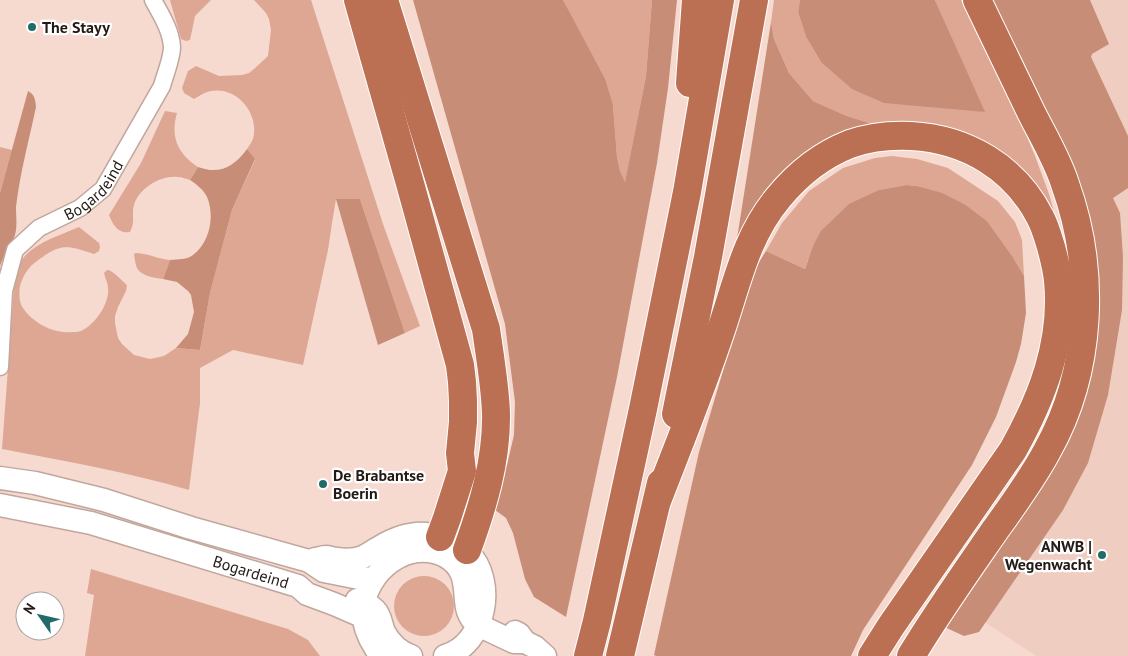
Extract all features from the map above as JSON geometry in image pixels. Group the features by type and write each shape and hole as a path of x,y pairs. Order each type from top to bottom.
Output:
{"highway":[{"path":"358,0 460,365 463,422 460,453 451,469 439,506 433,541"},
{"path":"384,0 486,329 490,353 496,414 494,444 490,477 482,509 467,550"},
{"path":"687,192 690,75 696,0"},
{"path":"588,656 643,409 687,192 720,0"},
{"path":"622,645 657,501 708,257 754,0"},
{"path":"911,656 942,606 1029,482 1048,450 1070,397 1082,345 1085,279 1082,248 1072,204 1058,165 977,0"},
{"path":"657,501 722,330 741,265 769,208 792,183 803,172 832,153 849,145 882,137 920,137 941,140 962,146 993,162 1022,189 1041,218 1056,264 1059,298 1057,336 1053,355 1038,400 1012,450 872,656"}],"main road":[{"name":"Bogardeind","path":"0,478 35,483 104,500 191,528 309,561 324,571 373,579"},
{"name":"Bogardeind","path":"0,504 92,523 298,586 311,584 332,590 364,610"},
{"name":"Bogardeind","path":"309,561 325,557 347,560 363,557 395,539 412,535 433,541"},
{"path":"433,541 445,556 462,571 470,619 480,619 514,642 525,642 535,647 545,656"},
{"path":"381,656 370,640 364,624 367,591 373,579 396,558 419,550 433,541 453,542 467,550 482,578 484,602 480,619 470,640 450,655 444,656"},
{"path":"364,610 374,609 384,632 392,644 401,652 411,656"}],"street":[{"name":"Bogardeind","path":"0,367 4,291 16,250 39,228 80,208 103,189 162,86 172,49 168,30 153,0"}],"shaded area":[{"path":"170,0 211,0 195,16 190,40 181,39"},
{"path":"254,0 311,0 383,224 420,326 405,333 360,199 336,199 328,250 303,365 233,350 200,368 200,403 189,490 119,472 2,449 16,273 24,257 46,241 79,227 99,243 100,247 99,251 94,254 64,247 45,255 28,269 20,286 19,294 22,306 33,319 52,330 79,332 86,328 96,319 107,300 108,286 104,273 109,270 127,285 115,316 115,323 118,338 134,355 150,359 164,356 176,348 200,350 210,293 232,210 255,160 247,149 253,139 254,130 250,112 238,97 221,91 202,94 194,99 184,93 182,88 188,71 196,66 219,76 242,75 249,73 268,56 271,30 269,19"},
{"path":"413,0 563,0 605,79 613,105 617,157 625,182 646,76 652,0 677,0 668,88 657,163 617,377 566,617 534,597 525,579 513,533 506,518 491,507 507,465 514,435 515,402 505,324"},
{"path":"563,0 652,0 646,76 625,183 617,157 613,105"},
{"path":"774,0 800,0 798,12 806,37 821,62 984,112 935,0 961,0 992,65 1011,99 1035,156 1053,208 1057,237 1021,175 847,116 813,101 789,73 774,39 771,22"},
{"path":"800,0 935,0 985,112 884,103 852,89 821,62 806,37 798,12"},
{"path":"989,0 1090,0 1109,44 1092,54 1091,57 1128,136 1128,188 1113,198 1120,213 1123,257 1122,310 1108,395 1088,463 1063,510 979,632 964,636 938,624 1030,493 1090,275"},
{"path":"1042,0 1128,0 1128,656 1036,656 986,623 988,592 1085,413"},
{"path":"771,22 774,39 789,73 813,101 847,116 885,128 874,128 736,245"},
{"path":"28,91 34,98 36,107 22,169 16,207 15,234 0,266 0,193"},
{"path":"165,111 177,113 175,137 177,144 185,156 198,167 190,180 180,177 165,178 146,188 134,205 133,225 130,232 122,232 114,225 109,215 141,163"},
{"path":"0,147 12,150 0,193"},
{"path":"247,149 255,159 232,210 210,293 200,350 176,348 188,334 194,312 191,295 177,282 163,279 170,260 188,258 199,250 207,236 211,220 207,197 190,180 198,167 213,170 225,168 237,161"},
{"path":"892,156 917,159 948,168 998,201 1015,222 1022,240 1024,276 987,221 966,205 917,186 906,185 879,190 808,260 805,269 766,251 782,223 809,191 843,168 875,158"},
{"path":"906,185 942,193 966,205 987,221 1024,276 1026,313 1021,344 996,417 972,465 863,630 851,656 654,655 699,452 741,310 756,267 766,251 805,269 821,231 849,204 879,190"},
{"path":"336,199 360,199 405,333 378,345"},
{"path":"135,253 170,260 163,279 148,276 139,271 135,263"},
{"path":"91,569 288,629 308,640 320,656 85,656 94,595 87,593"},
{"path":"418,576 430,576 446,584 452,594 454,606 452,618 446,628 430,636 418,636 402,628 394,612 394,600 402,584"}],"place":[{"name":"The Stayy","path":"32,27"},
{"name":"De Brabantse Boerin","path":"323,484"},
{"name":"ANWB | Wegenwacht","path":"1102,555"}]}
